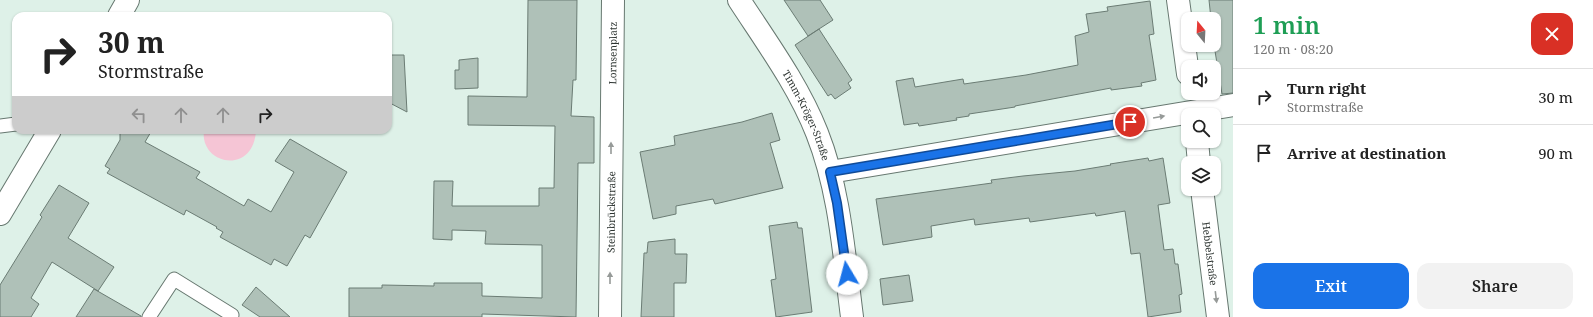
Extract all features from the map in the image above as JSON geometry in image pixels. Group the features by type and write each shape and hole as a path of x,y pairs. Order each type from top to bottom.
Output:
{"street":[{"path":"121,12 128,0"},
{"name":"Lornsenplatz","path":"612,107 613,0"},
{"name":"Timm-Kröger-Straße","path":"739,0 794,85 818,134 830,172 837,203 852,317"},
{"path":"1178,0 1186,60"},
{"path":"830,172 1192,106 1233,105"},
{"name":"Steinbrückstraße","path":"610,317 612,107"},
{"path":"0,214 44,134"},
{"name":"Hebbelstraße","path":"1203,196 1218,317"}],"lane":[{"path":"0,126 12,124"},
{"path":"150,317 174,279 232,315 231,317"}],"shaded area":[{"path":"204,134 255,134 253,145 246,154 237,159 227,160 218,158 210,151 205,142"}],"building":[{"path":"528,0 577,0 576,80 573,80 571,116 594,117 594,163 578,163 576,317 482,314 482,317 349,317 349,288 382,288 382,285 434,286 434,283 482,283 482,296 542,298 542,245 485,244 486,231 452,230 452,240 433,239 434,181 453,181 452,206 539,206 539,188 554,188 555,126 468,125 468,96 527,97"},
{"path":"784,0 820,0 833,20 808,36"},
{"path":"1209,0 1233,0 1233,93 1222,94 1221,60 1216,60 1215,52 1221,52 1221,12 1210,12"},
{"path":"1150,1 1154,34 1149,35 1156,80 1141,83 1142,86 1111,90 1111,88 1015,107 969,114 969,116 956,118 957,120 919,126 918,123 904,125 896,81 913,78 915,87 963,79 964,84 1026,75 1078,65 1075,36 1089,32 1086,14 1108,11 1107,7"},
{"path":"819,29 852,80 848,83 851,88 835,99 831,94 828,96 795,45"},
{"path":"392,55 404,55 407,112 392,104"},
{"path":"478,58 478,88 455,89 455,70 459,70 459,60"},
{"path":"772,113 780,140 770,143 783,188 715,204 713,199 676,206 676,214 653,219 640,152 675,145 674,136 742,122"},
{"path":"120,134 150,134 145,142 200,172 196,178 244,206 248,199 271,212 294,172 275,161 290,139 347,172 310,238 305,235 287,266 274,259 271,265 220,237 223,232 216,228 217,227 186,210 184,215 107,173 110,169 105,166 120,140"},
{"path":"1148,158 1149,161 1163,158 1170,203 1158,205 1164,250 1173,249 1175,264 1178,264 1182,294 1179,295 1181,312 1148,317 1140,253 1131,254 1125,211 1096,216 1095,213 1030,222 1029,218 975,225 974,219 931,226 932,237 883,245 876,199 992,183 991,180 1075,171"},
{"path":"59,185 89,203 68,238 114,267 98,291 52,262 31,298 39,304 31,317 0,317 0,285 42,217 40,215"},
{"path":"797,222 798,228 802,228 812,312 776,317 771,280 776,279 769,226"},
{"path":"675,239 675,254 687,254 686,283 674,283 674,317 641,317 644,253 647,253 648,242"},
{"path":"909,275 913,301 883,305 880,279"},
{"path":"256,287 290,317 260,317 242,305"},
{"path":"94,289 141,316 141,317 76,317"}],"route":[{"path":"847,274 837,203 830,172 1130,122"}]}
